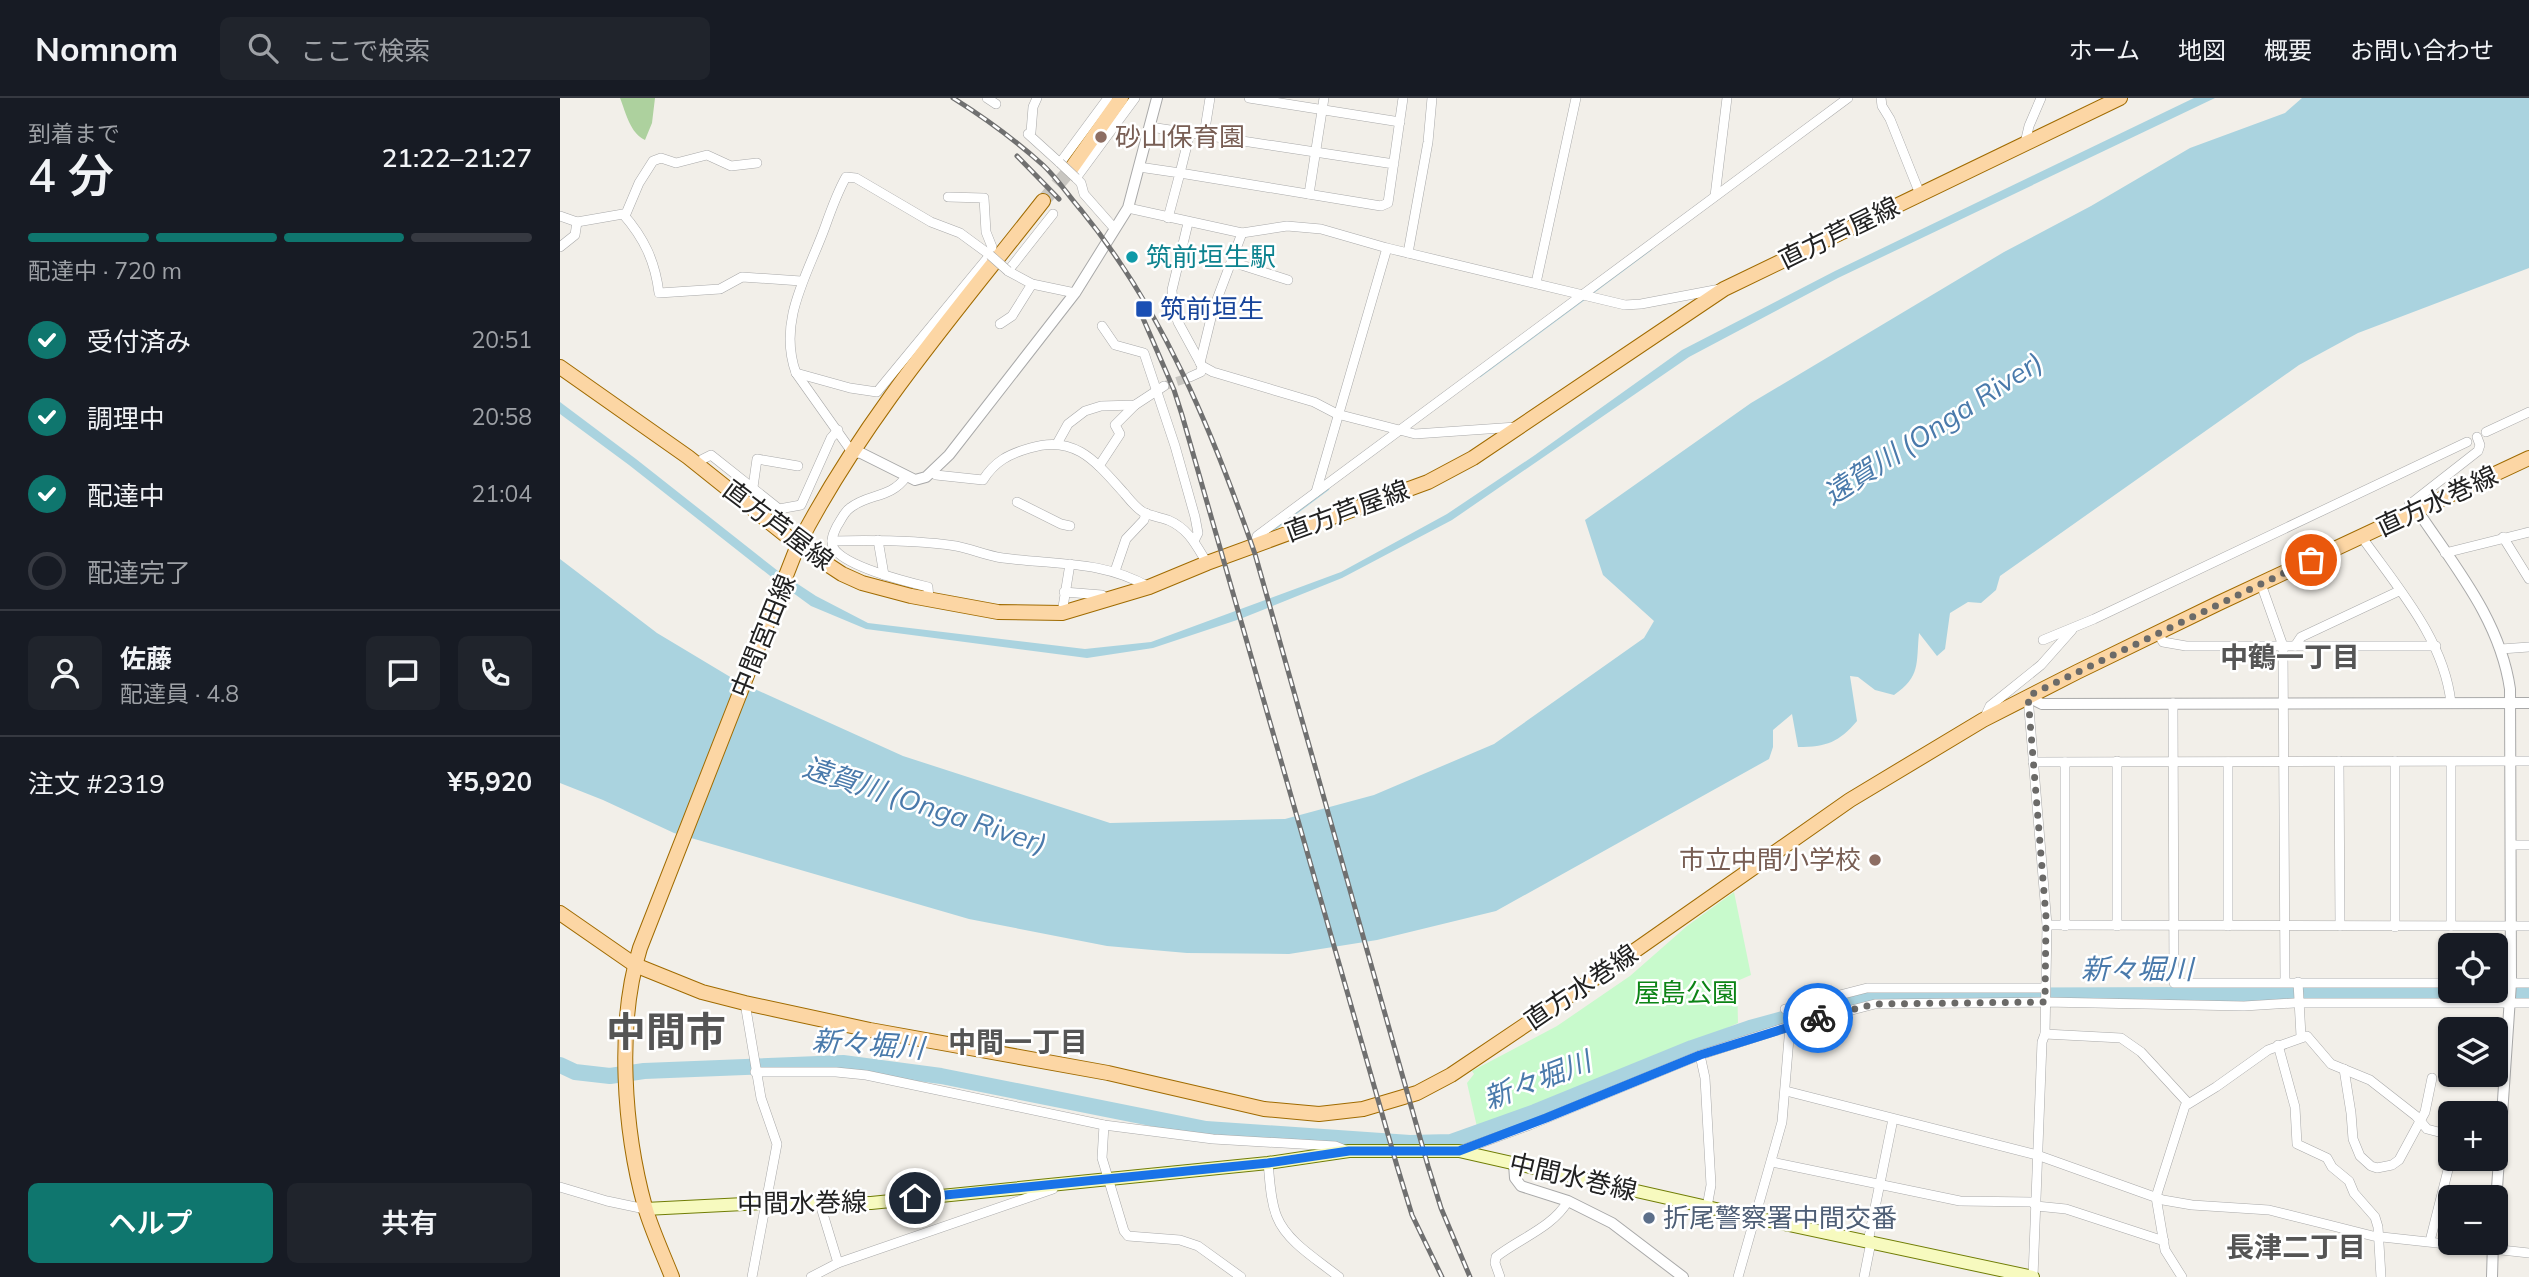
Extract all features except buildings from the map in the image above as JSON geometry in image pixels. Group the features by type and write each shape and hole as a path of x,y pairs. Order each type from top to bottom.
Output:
{"main road":[{"path":"1069,170 1121,98"},
{"name":"直方芦屋線","path":"560,367 698,465 796,551 842,574 862,583 998,612 1062,613 1149,587 1428,482 1483,451 1724,289 2120,98"},
{"name":"中間宮田線","path":"672,1277 645,1209 635,1166 627,1093 627,1015 640,948 796,551 823,497 916,362 1043,201"},
{"name":"直方水巻線","path":"560,914 635,965 702,992 745,1003 870,1030 1108,1073 1264,1108 1320,1114 1363,1110 1417,1093 1451,1075 1613,966 1850,800 1983,720 2158,633 2529,458"},
{"name":"中間水巻線","path":"645,1209 766,1203 871,1203 1268,1163 1349,1151 1459,1151 2033,1277"}],"street":[{"path":"987,98 996,104"},
{"path":"1037,98 1033,107 1031,132 1028,134 1081,183 1084,194 1114,228"},
{"path":"1069,170 1108,98"},
{"path":"1069,170 1135,98"},
{"path":"1075,293 1032,284 1008,271 960,233 931,222 856,178 846,177 801,281 793,309 790,335 792,361 796,373 852,452 861,453 906,477 920,479 933,472 1075,293 1128,208 1157,98"},
{"path":"1204,135 1210,98"},
{"path":"1249,98 1400,122"},
{"path":"1309,194 1324,98"},
{"path":"1139,167 1381,206 1388,203 1403,98"},
{"path":"1408,253 1428,142 1432,98"},
{"path":"1536,284 1576,98"},
{"path":"1715,196 1727,98"},
{"path":"1255,545 1257,536 1848,98"},
{"path":"1881,98 1920,194"},
{"path":"2025,143 2041,98"},
{"path":"1150,127 1394,164"},
{"path":"1168,218 1190,133"},
{"path":"625,216 639,183 653,161 661,158 676,163 707,155 731,166 757,163"},
{"path":"796,373 850,388 877,392 990,255 992,247 986,232 984,198 948,197"},
{"path":"1128,208 1241,233 1305,226 1625,305 1724,289"},
{"path":"560,216 576,222 618,214 625,216 649,251 659,293 720,289 742,277 801,281"},
{"path":"1008,271 1053,214"},
{"path":"560,247 575,235 576,222"},
{"path":"1188,223 1172,290 1173,307 1178,322 1201,364 1213,372 1314,402 1337,414 1415,434 1516,427"},
{"path":"1190,377 1201,372 1213,310 1241,233"},
{"path":"1316,492 1387,248"},
{"path":"1231,262 1288,279"},
{"path":"1000,324 1012,316 1032,284"},
{"path":"1102,326 1115,345 1144,353 1160,388 1195,517 1198,533 1194,541"},
{"path":"1099,466 1120,435 1115,425 1135,405 1160,388"},
{"path":"1058,442 1068,424 1085,411 1101,406 1135,405"},
{"path":"2501,1101 2511,985 2511,703 2508,676 2491,624 2445,553 2409,505 2478,451 2482,435 2529,412"},
{"path":"1473,429 1480,435 1483,451"},
{"path":"698,465 711,455 779,509 801,505 831,438 838,430"},
{"path":"933,472 936,475 983,480 994,466 1009,454 1045,443 1058,442 1084,453 1141,512 1181,527 1190,534 1207,563"},
{"path":"2043,640 2467,442"},
{"path":"753,487 757,459 798,466"},
{"path":"906,477 894,491 849,508 838,524 832,541 833,547 840,555 870,570 928,587 929,599"},
{"path":"1017,502 1070,526"},
{"path":"1115,571 1126,539 1144,520 1146,513"},
{"path":"2445,553 2529,532"},
{"path":"2361,537 2435,646 2449,681 2451,703"},
{"path":"2503,537 2529,579"},
{"path":"832,541 878,540 956,547 1002,558 1115,571 1149,587"},
{"path":"878,540 884,575"},
{"path":"1062,613 1070,564"},
{"path":"2261,584 2283,646 2285,982"},
{"path":"2295,646 2301,637 2399,591"},
{"path":"1065,592 1102,595"},
{"path":"1983,720 1990,706 2040,665 2074,627"},
{"path":"2158,633 2163,642 2174,645 2435,646"},
{"path":"2501,649 2529,647"},
{"path":"2028,696 2042,704 2529,702"},
{"path":"2028,696 2047,925 2045,1034 2040,1065 2033,1277"},
{"path":"2173,703 2174,983 2438,983"},
{"path":"2065,761 2065,926"},
{"path":"2117,761 2117,926"},
{"path":"2339,761 2340,926"},
{"path":"2395,761 2395,926"},
{"path":"2033,762 2529,761"},
{"path":"2228,762 2228,926"},
{"path":"2451,762 2451,926"},
{"path":"2511,845 2529,845"},
{"path":"2047,925 2529,926"},
{"path":"2508,985 2529,983"},
{"path":"2297,985 2301,1036"},
{"path":"1785,1009 1867,989 2244,1006 2298,1002 2529,1003"},
{"path":"1459,1151 1541,1121 1700,1055 1790,1026 1875,1004 2045,995"},
{"path":"745,1003 755,1072 777,1144 752,1277"},
{"path":"1738,1277 1782,1122 1790,1026"},
{"path":"2045,1034 2121,1038 2141,1052 2188,1103"},
{"path":"2182,1277 2165,1250 2156,1197 2170,1149 2188,1103 2216,1087 2258,1056 2278,1045 2307,1035 2331,1064 2371,1080 2420,1120 2427,1129 2438,1132"},
{"path":"2278,1045 2295,1107 2297,1144 2328,1158 2332,1167 2349,1181 2354,1193 2375,1217 2381,1277"},
{"path":"1700,1055 1705,1078 1711,1185 1707,1207"},
{"path":"2344,1069 2354,1144 2360,1156 2371,1166 2384,1167 2399,1160 2425,1112 2432,1078"},
{"path":"755,1072 836,1072 866,1075 1104,1125 1213,1139 1335,1146 1349,1151"},
{"path":"1786,1091 2037,1155 2156,1197 2192,1205 2269,1210 2378,1235 2438,1242"},
{"path":"1864,1277 1871,1242 1869,1237 1893,1119"},
{"path":"1104,1125 1102,1158 1124,1231 1128,1236 1180,1240 1198,1246 1241,1277"},
{"path":"1772,1162 1960,1201 2032,1202 2036,1206 2066,1209 2164,1241"},
{"path":"1268,1163 1272,1203 1281,1226 1289,1236 1339,1277"},
{"path":"1514,1164 1516,1178 1521,1186 1569,1201 1612,1223 1683,1277"},
{"path":"2430,1241 2448,1171"},
{"path":"811,1277 838,1263 1066,1183"},
{"path":"560,1188 645,1209"},
{"path":"1500,1277 1495,1263 1496,1257 1514,1243 1553,1221 1569,1201"},
{"path":"820,1204 838,1263"},
{"path":"2508,1249 2529,1253"},
{"path":"2492,1277 2493,1255"}],"green space":[{"path":"620,98 655,98 652,123 645,140 632,128"},
{"name":"屋島公園","path":"1734,892 1751,975 1737,981 1738,1023 1616,1078 1477,1127 1467,1083 1474,1074 1472,1071 1557,1026 1630,976 1687,926"}],"water":[{"path":"2194,98 2215,98 1838,278 1689,357 1452,520 1342,578 1240,619 1153,648 1087,658 866,629 811,606 560,414 560,402 778,571 816,596 868,623 1085,649 1151,642 1341,572 1447,514 1682,350 1835,271"},
{"name":"遠賀川 (Onga River)","path":"2302,98 2529,98 2529,268 2358,333 2299,365 2000,576 1996,590 1981,603 1968,602 1950,613 1945,649 1937,656 1919,633 1916,669 1909,682 1894,695 1875,690 1858,677 1850,676 1857,721 1844,734 1825,744 1798,747 1792,714 1773,730 1773,747 1769,759 1496,911 1377,940 1289,954 1187,953 1107,946 969,919 674,833 560,783 560,559 657,633 737,681 903,756 1110,823 1285,819 1374,795 1494,744 1644,638 1654,621 1603,575 1585,520 1751,403 2004,252 2091,206 2190,148 2285,113"}],"waterway":[{"path":"1592,293 1651,249"},
{"path":"1480,376 1584,299"},
{"path":"1269,533 1328,489"},
{"name":"新々堀川","path":"560,1065 575,1072 610,1076 644,1071 843,1063 941,1076 1206,1129 1410,1143 1451,1142 1535,1112 1692,1048 1750,1028 1868,996 2529,994"}],"tunnel":[{"path":"1043,201 1071,169"},
{"path":"1164,386 1190,377"}],"railway":[{"path":"953,98 1000,130 1043,165 1081,210 1137,289 1161,331 1203,418 1255,554 1428,1166 1441,1208 1470,1277"},
{"path":"1017,156 1059,199"},
{"path":"1139,309 1182,415 1412,1215 1442,1277"}],"way so far":[{"path":"1818,1018 1875,1004 2045,1002 2046,917 2028,696 2311,560"}],"place":[{"name":"砂山保育園","path":"1101,137"},
{"name":"筑前垣生駅","path":"1132,257"},
{"name":"筑前垣生","path":"1144,309"},
{"name":"市立中間小学校","path":"1875,860"},
{"name":"折尾警察署中間交番","path":"1649,1218"}],"district":[{"name":"中鶴一丁目","path":"2290,657"},
{"name":"中間市","path":"666,1032"},
{"name":"中間一丁目","path":"1018,1042"},
{"name":"長津二丁目","path":"2296,1247"}],"route":[{"path":"915,1198 1268,1163 1349,1151 1459,1151 1700,1055 1818,1018"}]}
